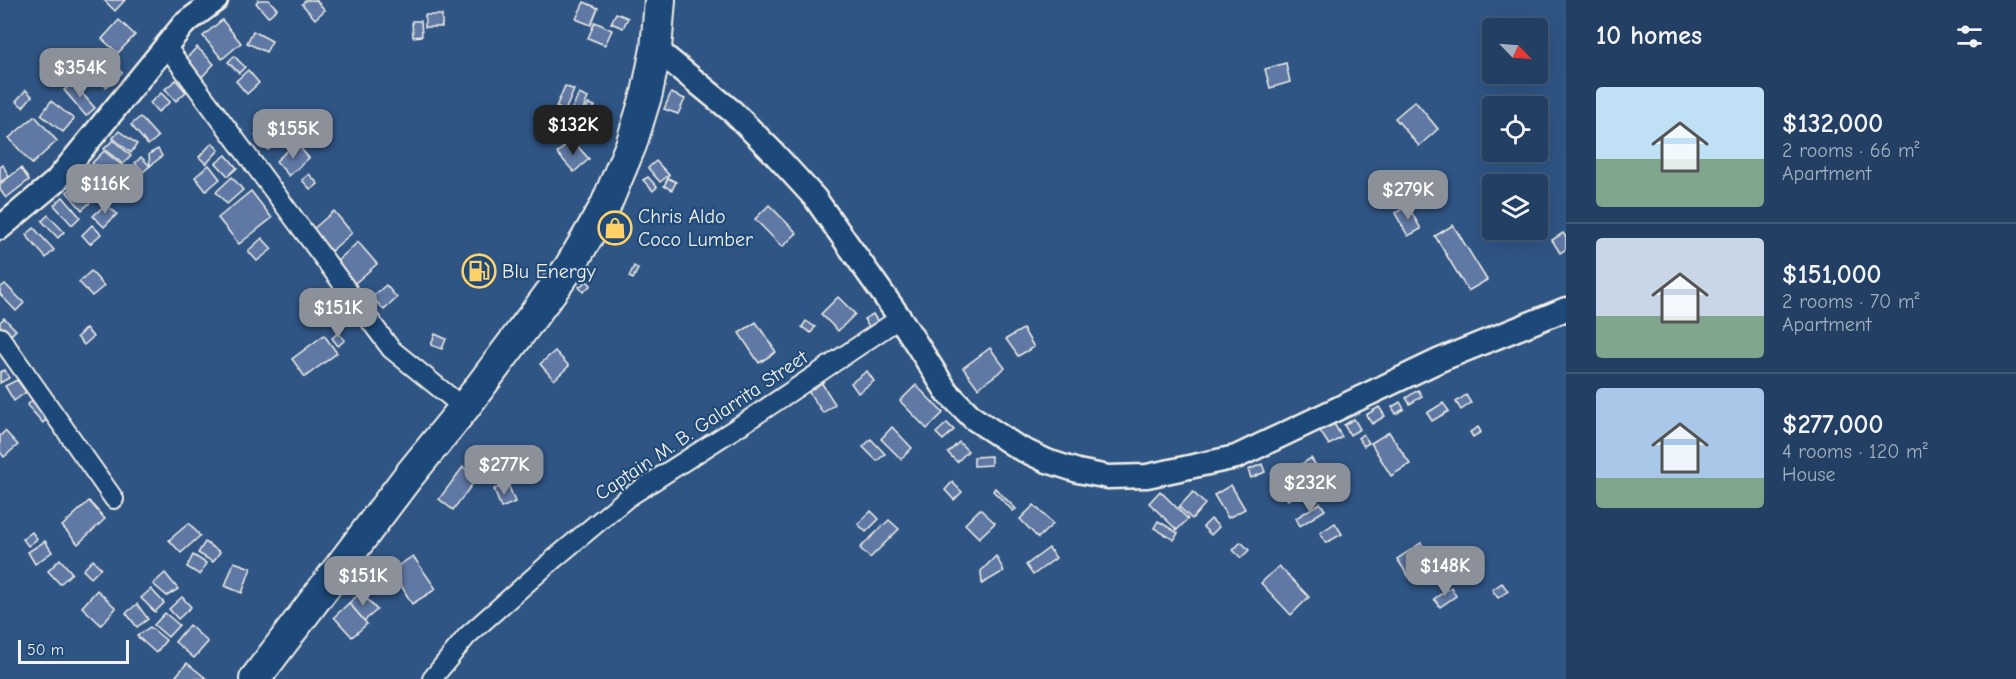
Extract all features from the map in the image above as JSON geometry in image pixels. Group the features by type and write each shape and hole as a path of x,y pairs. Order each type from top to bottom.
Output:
{"highway":[{"path":"255,679 569,268 605,207 631,145 647,93 656,49 660,0"}],"street":[{"path":"0,228 56,182 184,24 216,0"},
{"path":"166,46 391,349 464,408"},
{"path":"656,49 733,112 815,198 900,318 947,392 973,418 1017,447 1047,462 1078,471 1108,477 1147,476 1236,457 1440,360 1566,309"},
{"name":"Captain M. B. Galarrita Street","path":"432,679 467,636 627,498 757,415 900,318"},
{"path":"0,337 114,499"}],"building":[{"path":"104,0 125,0 115,11"},
{"path":"258,0 269,0 277,9 268,17 256,3"},
{"path":"306,0 316,0 325,10 315,19 302,4"},
{"path":"584,2 598,8 591,25 576,19"},
{"path":"616,13 628,18 623,28 611,23"},
{"path":"425,15 442,15 442,27 425,27"},
{"path":"119,20 135,35 118,53 102,39"},
{"path":"222,20 241,43 222,59 203,36"},
{"path":"412,21 421,21 422,36 413,37"},
{"path":"595,22 612,30 605,45 588,38"},
{"path":"253,31 272,41 266,52 247,43"},
{"path":"197,47 214,64 199,80 182,63"},
{"path":"100,49 122,73 106,87 85,63"},
{"path":"234,56 245,67 239,73 228,62"},
{"path":"1286,63 1290,82 1270,88 1265,69"},
{"path":"248,70 259,83 247,94 236,81"},
{"path":"176,80 186,92 176,101 165,89"},
{"path":"73,83 95,108 86,116 64,90"},
{"path":"565,86 574,90 565,111 556,107"},
{"path":"26,90 32,96 23,107 16,101"},
{"path":"161,93 170,102 158,112 150,103"},
{"path":"671,93 685,99 678,114 664,109"},
{"path":"579,94 588,98 577,122 568,117"},
{"path":"51,101 74,119 63,132 41,115"},
{"path":"1415,101 1438,129 1419,146 1395,118"},
{"path":"588,104 595,106 585,127 580,124"},
{"path":"35,116 57,141 32,164 9,138"},
{"path":"140,117 158,137 148,145 131,125"},
{"path":"272,120 286,135 268,150 255,135"},
{"path":"119,131 137,144 131,153 113,138"},
{"path":"113,140 131,156 123,164 104,149"},
{"path":"572,140 589,159 574,172 557,153"},
{"path":"212,143 219,150 206,164 199,157"},
{"path":"296,143 309,158 289,176 276,161"},
{"path":"158,149 162,156 150,166 149,154"},
{"path":"104,151 124,167 111,179 92,163"},
{"path":"226,155 237,168 228,176 216,163"},
{"path":"141,157 150,166 143,172 135,163"},
{"path":"656,161 669,175 660,182 648,168"},
{"path":"3,165 9,177 0,182 0,167"},
{"path":"209,165 220,179 206,191 195,177"},
{"path":"21,168 29,180 6,198 0,190 0,184"},
{"path":"96,168 111,186 98,197 82,180"},
{"path":"309,174 318,184 311,190 302,180"},
{"path":"232,177 243,190 227,204 216,192"},
{"path":"648,177 657,187 653,191 643,180"},
{"path":"668,178 676,182 672,190 664,186"},
{"path":"77,183 92,201 82,210 67,192"},
{"path":"126,183 134,191 129,196 121,188"},
{"path":"251,191 272,218 239,244 218,218"},
{"path":"63,197 80,217 72,225 54,205"},
{"path":"106,204 117,214 104,227 93,216"},
{"path":"769,205 797,233 782,247 755,219"},
{"path":"1408,206 1421,229 1408,236 1395,213"},
{"path":"334,211 352,233 330,252 312,230"},
{"path":"48,215 64,232 58,238 42,221"},
{"path":"92,225 101,234 90,244 82,235"},
{"path":"1453,225 1487,280 1468,291 1435,236"},
{"path":"34,228 54,250 46,258 26,235"},
{"path":"1563,233 1566,237 1566,249 1560,253 1552,240"},
{"path":"262,238 272,249 257,261 248,251"},
{"path":"358,242 377,264 354,284 335,263"},
{"path":"634,266 638,269 633,279 629,277"},
{"path":"91,271 104,286 92,296 79,282"},
{"path":"587,281 591,285 583,292 579,287"},
{"path":"5,284 24,303 16,311 0,294 0,288"},
{"path":"386,285 397,298 384,310 372,297"},
{"path":"838,297 855,314 838,331 821,314"},
{"path":"873,314 882,329 873,334 864,319"},
{"path":"4,318 16,330 10,336 0,326"},
{"path":"806,321 815,327 811,333 802,327"},
{"path":"756,322 776,352 759,363 739,333"},
{"path":"86,328 93,337 84,345 77,337"},
{"path":"1023,329 1034,347 1018,356 1006,339"},
{"path":"338,333 345,340 338,346 332,338"},
{"path":"435,334 446,339 442,349 431,345"},
{"path":"324,335 337,353 305,377 292,359"},
{"path":"990,348 1005,368 978,388 963,368"},
{"path":"555,351 569,366 554,380 540,364"},
{"path":"5,370 9,378 0,383 0,372"},
{"path":"867,371 874,381 858,393 851,383"},
{"path":"17,380 26,392 14,401 5,386"},
{"path":"821,382 835,404 823,413 808,391"},
{"path":"916,385 943,413 927,429 900,401"},
{"path":"1418,390 1422,396 1410,404 1406,398"},
{"path":"1466,395 1471,403 1461,410 1456,402"},
{"path":"34,399 49,417 43,423 27,405"},
{"path":"1400,402 1404,409 1396,414 1392,407"},
{"path":"1443,403 1449,411 1432,421 1427,413"},
{"path":"1379,407 1385,416 1372,424 1366,415"},
{"path":"1354,419 1360,429 1350,435 1344,425"},
{"path":"1333,422 1342,437 1329,445 1320,431"},
{"path":"947,423 954,430 943,440 936,433"},
{"path":"892,427 912,448 901,459 881,439"},
{"path":"1478,427 1481,432 1473,437 1470,432"},
{"path":"5,431 18,445 4,457 0,452 0,436"},
{"path":"1389,432 1410,464 1391,476 1371,443"},
{"path":"1363,434 1369,443 1364,446 1358,438"},
{"path":"871,439 885,454 877,461 863,447"},
{"path":"959,442 968,451 957,462 948,453"},
{"path":"494,451 504,463 496,474 487,463"},
{"path":"991,456 991,465 974,466 974,457"},
{"path":"1311,458 1317,467 1300,477 1295,468"},
{"path":"1262,464 1265,472 1251,478 1248,470"},
{"path":"1335,466 1343,479 1333,486 1324,473"},
{"path":"463,467 477,478 453,510 439,499"},
{"path":"1285,472 1298,493 1288,500 1274,479"},
{"path":"952,482 962,492 954,500 945,490"},
{"path":"508,484 515,502 501,508 494,489"},
{"path":"1231,485 1245,509 1228,518 1214,495"},
{"path":"995,488 1016,509 1013,511 993,491"},
{"path":"1160,491 1188,519 1177,530 1149,503"},
{"path":"1193,492 1205,504 1192,519 1179,507"},
{"path":"89,501 105,519 78,544 62,526"},
{"path":"1320,503 1325,510 1300,526 1296,518"},
{"path":"1034,505 1053,524 1038,538 1020,519"},
{"path":"980,509 995,523 979,538 965,524"},
{"path":"871,511 879,519 866,532 858,524"},
{"path":"1211,519 1219,527 1211,535 1203,527"},
{"path":"889,520 899,529 870,558 860,548"},
{"path":"1158,521 1178,533 1174,540 1154,528"},
{"path":"189,523 200,536 181,553 169,540"},
{"path":"1335,523 1342,534 1326,543 1320,533"},
{"path":"32,532 37,539 28,546 23,539"},
{"path":"45,541 52,552 35,564 28,552"},
{"path":"205,542 220,552 213,562 198,553"},
{"path":"1241,542 1249,550 1241,558 1233,550"},
{"path":"1421,543 1433,560 1409,577 1397,559"},
{"path":"1049,548 1056,558 1033,575 1026,565"},
{"path":"193,555 206,563 200,575 187,567"},
{"path":"413,556 436,589 412,604 392,570"},
{"path":"996,556 1004,571 982,584 981,571"},
{"path":"60,559 72,573 60,584 48,571"},
{"path":"93,560 101,568 91,578 83,570"},
{"path":"234,562 251,568 242,593 225,586"},
{"path":"1279,566 1309,597 1291,615 1261,583"},
{"path":"165,573 178,589 167,596 153,584"},
{"path":"1502,583 1508,591 1498,598 1492,590"},
{"path":"1451,587 1456,596 1440,607 1434,599"},
{"path":"151,589 164,603 155,612 141,598"},
{"path":"97,590 116,608 101,625 82,607"},
{"path":"361,592 377,610 364,621 349,603"},
{"path":"182,597 191,607 178,619 169,609"},
{"path":"349,603 367,624 352,637 334,617"},
{"path":"137,604 148,619 137,627 126,613"},
{"path":"165,613 179,625 168,637 154,625"},
{"path":"189,625 208,642 194,658 175,642"},
{"path":"150,627 166,640 156,653 137,636"},
{"path":"187,663 207,679 180,679 176,676"}],"place":[{"name":"Chris Aldo Coco Lumber","path":"615,228"},
{"name":"Blu Energy","path":"479,271"}]}
